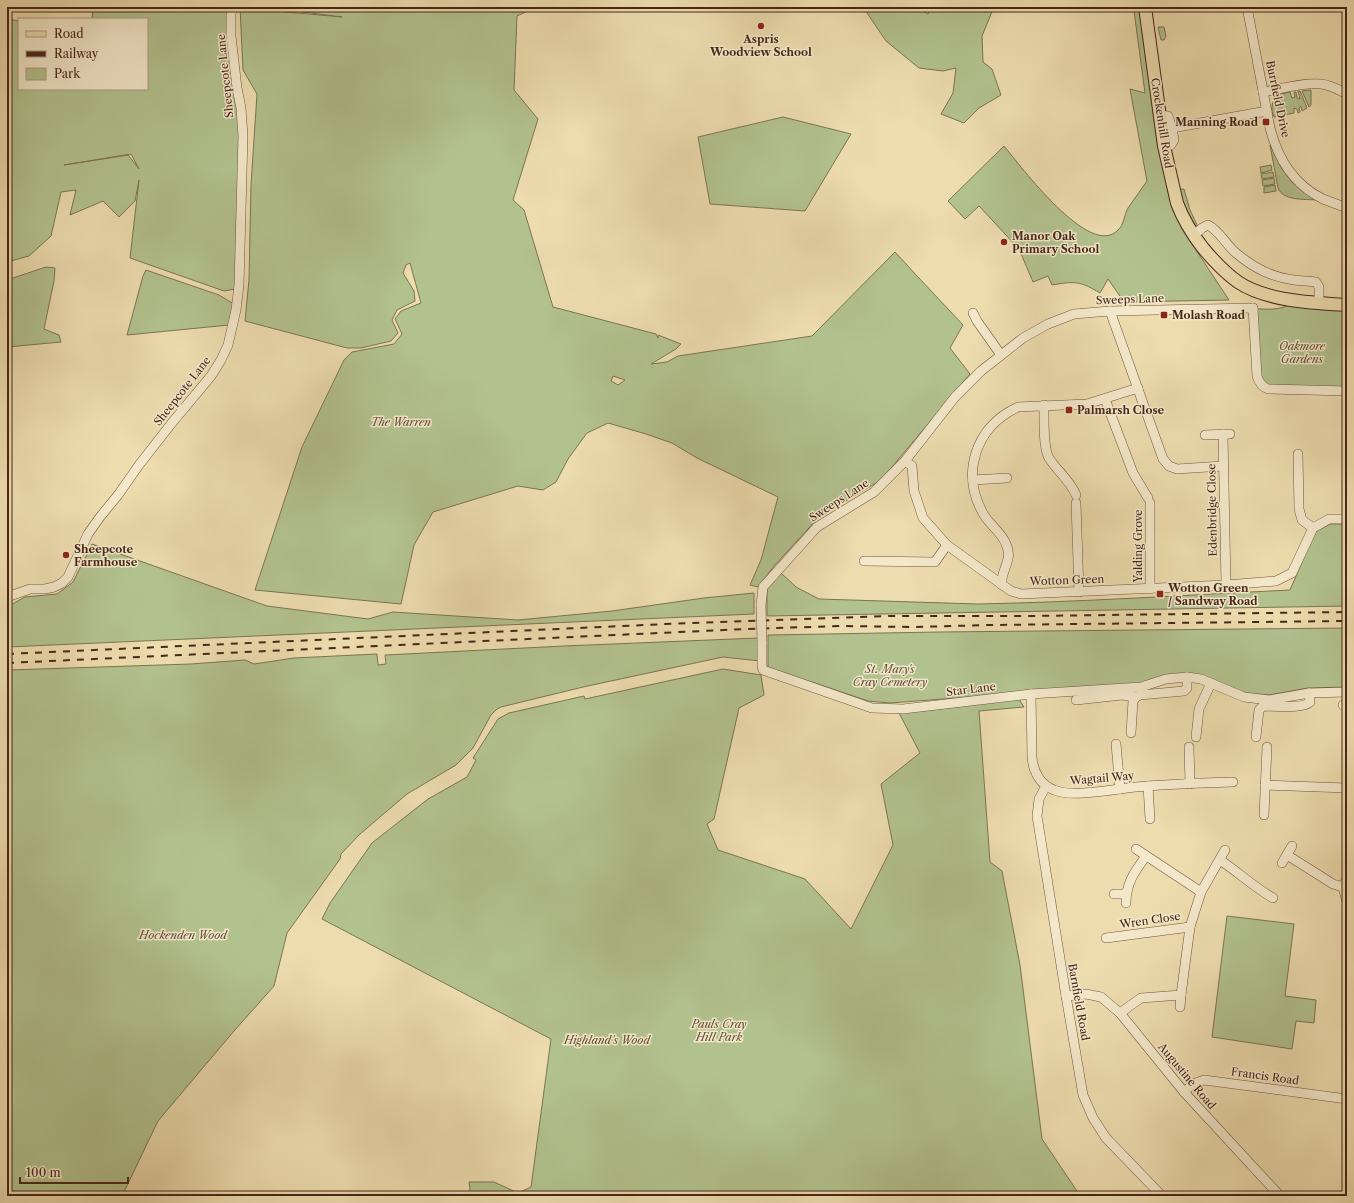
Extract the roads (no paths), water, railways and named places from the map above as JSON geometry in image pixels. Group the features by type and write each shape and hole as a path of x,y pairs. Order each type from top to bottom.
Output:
{"main road":[{"name":"Crockenhill Road","path":"1145,7 1164,146 1177,203 1194,236 1211,258 1224,271 1238,282 1264,294 1292,301 1347,305"}],"street":[{"name":"Sheepcote Lane","path":"7,597 30,589 45,589 62,583 68,576 88,534 162,435 211,376 228,345 236,310 238,285 243,136 232,36 232,7"},
{"name":"Burrfield Drive","path":"1247,7 1270,128 1281,160 1305,187 1323,199 1347,208"},
{"path":"1263,92 1308,84 1321,84 1338,89 1347,94"},
{"path":"1172,128 1267,111"},
{"path":"1160,115 1168,116 1174,140 1171,145 1164,146"},
{"path":"1194,236 1202,228 1208,225 1214,228 1234,252 1254,268 1264,273 1281,278 1316,282 1319,287 1319,302"},
{"path":"1264,294 1254,308 1257,376 1261,385 1268,390 1347,390"},
{"name":"Sweeps Lane","path":"763,670 761,605 763,587 817,526 874,492 905,461 955,397 981,371 1023,338 1048,324 1074,314 1110,311 1254,308"},
{"path":"1110,311 1163,459 1169,466 1177,469 1224,466"},
{"path":"973,313 1001,355"},
{"path":"1002,585 1001,578 1010,557 1006,544 984,516 974,492 973,463 978,447 985,434 998,419 1008,412 1018,408 1087,404 1138,388"},
{"name":"Yalding Grove","path":"1105,399 1133,473 1149,501 1150,589"},
{"path":"1044,406 1046,450 1048,457 1073,488 1076,499 1079,592"},
{"name":"Edenbridge Close","path":"1205,434 1226,434 1224,466 1226,585"},
{"path":"1298,454 1299,509 1302,520 1313,528 1329,519 1347,519"},
{"name":"Wotton Green","path":"905,461 912,466 914,491 923,518 948,545 1002,585 1011,591 1021,594 1150,589 1276,581 1292,573 1313,528"},
{"path":"973,480 1007,478"},
{"path":"864,561 935,562 948,545"},
{"name":"Star Lane","path":"763,670 872,708 902,709 1031,694 1141,687 1166,679 1188,677 1201,679 1244,697 1269,700 1309,693 1347,692"},
{"path":"1076,700 1122,695 1136,697 1140,695 1184,691 1187,688 1188,677"},
{"path":"1196,738 1199,708 1211,683"},
{"path":"1256,736 1259,710 1263,706 1307,705 1310,702 1309,693"},
{"path":"1031,694 1033,763 1037,775 1046,786"},
{"path":"1131,733 1133,701 1136,697"},
{"path":"1116,744 1120,789"},
{"path":"1189,746 1190,784"},
{"path":"1264,815 1267,746"},
{"name":"Wagtail Way","path":"1046,786 1054,790 1071,794 1148,786 1233,782"},
{"path":"1265,785 1347,788"},
{"name":"Barnfield Road","path":"1046,786 1040,799 1037,816 1083,1095 1093,1118 1106,1138 1162,1196"},
{"path":"1148,786 1150,819"},
{"path":"1292,846 1285,859 1333,884 1343,887"},
{"path":"1136,849 1201,892"},
{"path":"1180,1007 1190,926 1201,892 1225,850"},
{"path":"1114,894 1126,898 1133,873 1146,856"},
{"path":"1220,860 1240,873 1257,889 1273,898"},
{"path":"1347,878 1343,887 1347,902"},
{"name":"Wren Close","path":"1114,947 1110,938 1190,926"},
{"name":"Augustine Road","path":"1066,996 1086,994 1101,997 1120,1013 1184,1092 1280,1196"},
{"path":"1120,1013 1141,998 1181,995"},
{"name":"Francis Road","path":"1184,1092 1193,1084 1204,1080 1347,1099"}],"railway":[{"path":"7,654 689,623 889,616 1029,616 1347,612"},
{"path":"7,663 840,626 914,627 1347,621"}],"place":[{"name":"Aspris Woodview School","path":"761,26"},
{"name":"Manning Road","path":"1266,122"},
{"name":"Manor Oak Primary School","path":"1004,242"},
{"name":"Molash Road","path":"1164,315"},
{"name":"Palmarsh Close","path":"1069,410"},
{"name":"Sheepcote Farmhouse","path":"66,555"},
{"name":"Wotton Green / Sandway Road","path":"1160,594"}],"park label":[{"name":"Oakmore Gardens","path":"1302,352"},
{"name":"The Warren","path":"401,422"},
{"name":"St. Mary's Cray Cemetery","path":"890,675"},
{"name":"Hockenden Wood","path":"183,935"},
{"name":"Pauls Cray Hill Park","path":"719,1030"},
{"name":"Highland's Wood","path":"607,1040"}]}
